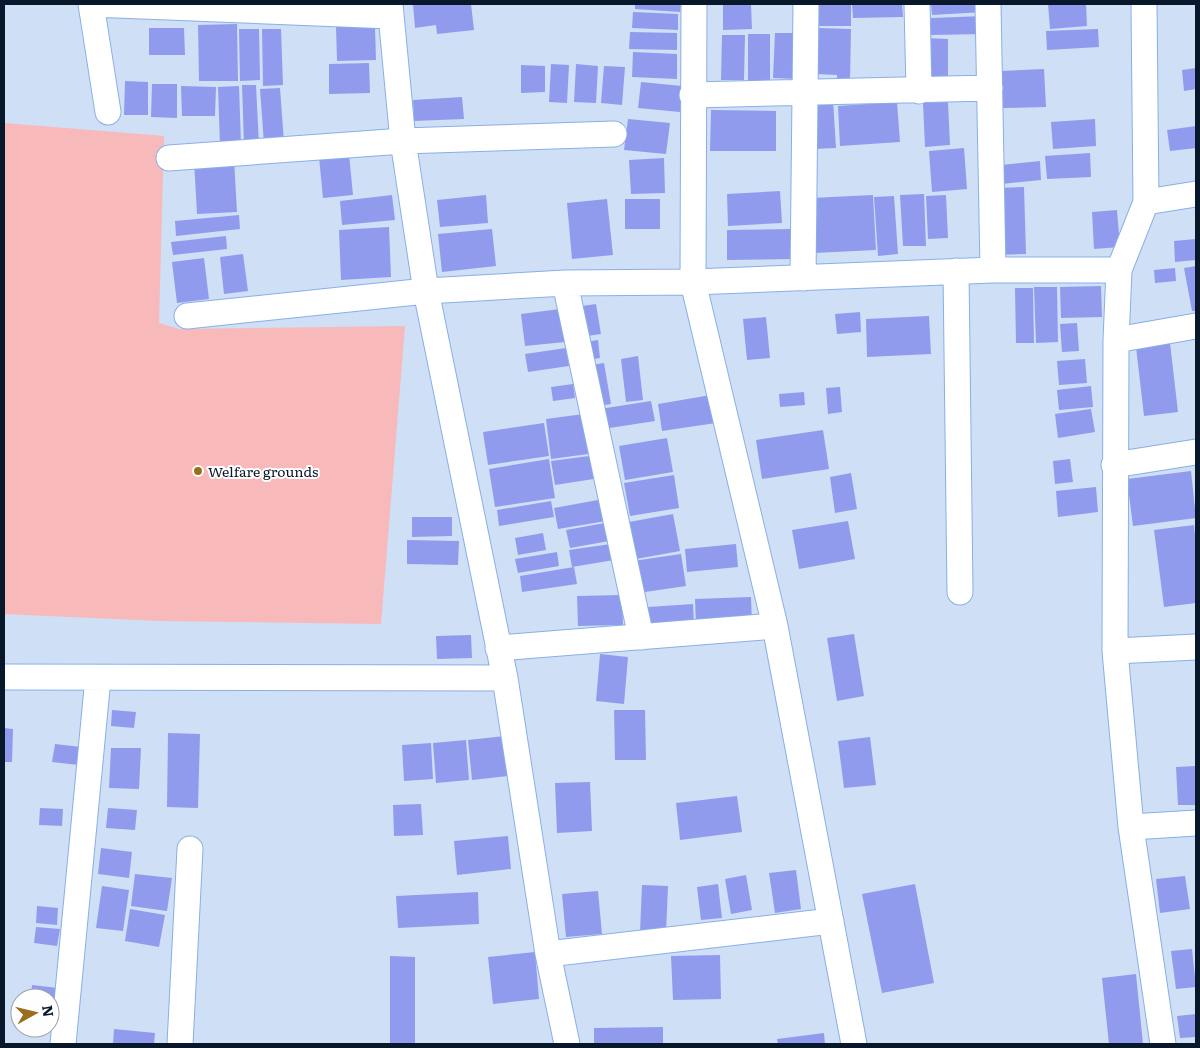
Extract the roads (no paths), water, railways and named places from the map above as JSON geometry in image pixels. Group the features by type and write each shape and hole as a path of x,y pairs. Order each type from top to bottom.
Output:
{"street":[{"path":"108,112 91,4 390,10 403,141 426,291 505,678 548,954 567,1044"},
{"path":"694,4 692,95 693,282 775,626 854,1044"},
{"path":"803,278 806,4"},
{"path":"917,4 919,91"},
{"path":"988,4 993,270"},
{"path":"1144,4 1146,202 1120,270 1116,340 1114,465 1115,651 1132,827 1163,1044"},
{"path":"692,95 805,94 990,88"},
{"path":"169,158 403,141 614,134"},
{"path":"1146,202 1196,194"},
{"path":"187,316 426,291 565,283 693,282 993,270 1120,270"},
{"path":"956,271 960,592"},
{"path":"565,283 641,638"},
{"path":"1116,340 1196,326"},
{"path":"1114,465 1196,452"},
{"path":"498,648 775,626"},
{"path":"1115,651 1196,647"},
{"path":"4,677 505,678"},
{"path":"63,1044 98,678"},
{"path":"1132,827 1196,823"},
{"path":"180,1044 190,849"},
{"path":"548,954 831,921"}],"place":[{"name":"Welfare grounds","path":"198,471"}]}
